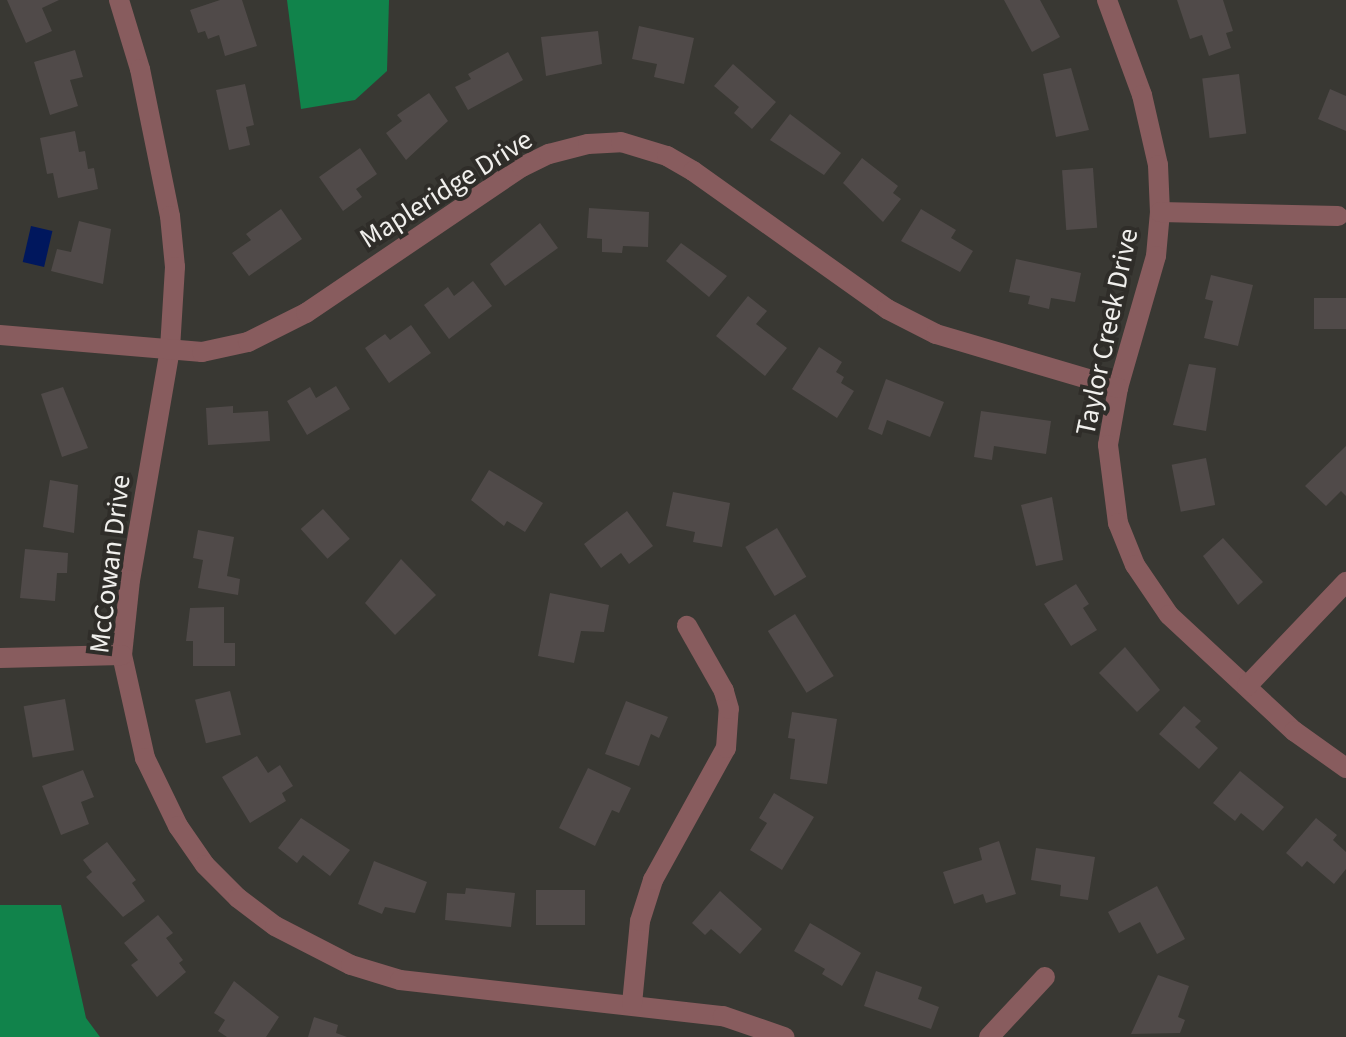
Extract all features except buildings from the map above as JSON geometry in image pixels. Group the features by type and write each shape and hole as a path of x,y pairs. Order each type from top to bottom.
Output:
{"street":[{"name":"McCowan Drive","path":"119,0 140,69 170,216 175,267 170,349 130,580 122,655 145,758 178,826 206,865 274,926 351,965 400,980 723,1016 784,1037"},
{"name":"Taylor Creek Drive","path":"1108,0 1142,95 1158,165 1160,212 1156,256 1118,388 1108,445 1118,523 1136,565 1169,615 1294,731 1346,768"},
{"name":"Mapleridge Drive","path":"0,335 222,350 273,332 522,167 562,150 621,142 666,156 693,171 887,310 936,334 1118,388"},
{"path":"1160,212 1338,216"},
{"path":"1247,686 1346,582"},
{"path":"632,1004 640,921 653,880 726,748 729,709 724,691 687,626"},
{"path":"0,658 122,655"},
{"path":"989,1037 1044,977"}],"green space":[{"path":"287,0 389,0 387,71 355,100 301,109"},
{"path":"0,905 61,905 86,1018 100,1037 0,1037"}],"shaded area":[{"path":"31,226 52,231 44,267 23,262"}]}
